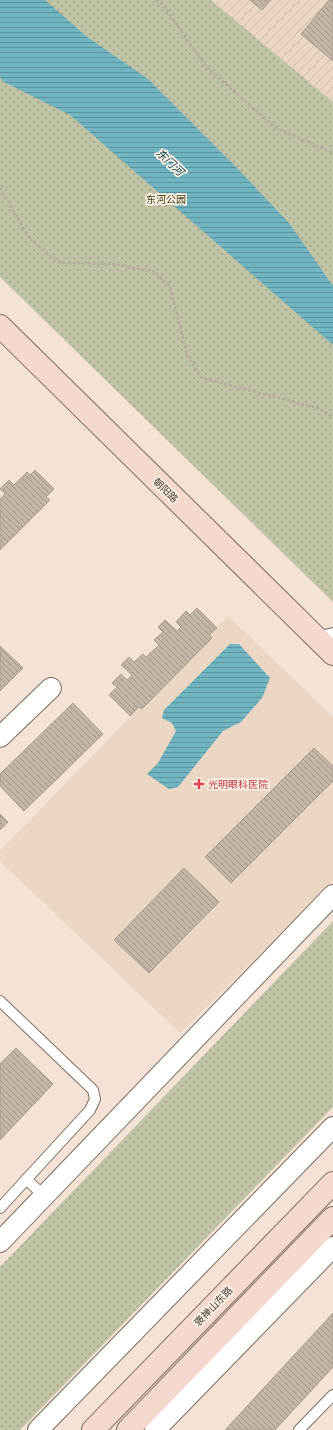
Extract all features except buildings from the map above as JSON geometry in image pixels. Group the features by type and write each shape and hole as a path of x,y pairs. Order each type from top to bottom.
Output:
{"main road":[{"name":"朝阳路","path":"0,326 324,635 333,654"},
{"name":"褒禅山东路","path":"93,1430 333,1183"},
{"path":"132,1429 333,1218"}],"street":[{"path":"0,737 51,688"},
{"path":"0,1242 333,895"},
{"path":"38,1430 333,1127"},
{"path":"155,1430 333,1247"},
{"path":"114,1408 132,1429"}],"lane":[{"path":"0,1001 93,1090 95,1099 90,1110 0,1208"},
{"path":"26,1179 44,1196"},
{"path":"299,1430 333,1395"}],"path":[{"path":"156,0 163,5 207,68 276,128 333,153"},
{"path":"0,188 29,238 60,263 116,264 154,272 170,286 187,355 202,378 318,408 333,417"}],"shaded area":[{"path":"211,0 333,0 333,102"},
{"name":"光明眼科医院","path":"228,616 333,717 333,881 180,1033 0,861 0,851"}],"green space":[{"name":"东河公园","path":"0,0 211,0 333,102 333,602 0,277"},
{"path":"333,921 333,1107 20,1430 0,1430 0,1267"}],"water":[{"name":"东门河","path":"0,0 45,0 86,36 148,79 238,169 289,223 333,285 333,345 70,115 4,82 0,77"},
{"path":"230,644 239,644 270,678 262,698 241,722 223,731 178,787 169,789 147,774 158,763 176,731 172,723 162,718 164,710"}],"place":[{"name":"光明眼科医院","path":"199,784"}]}
